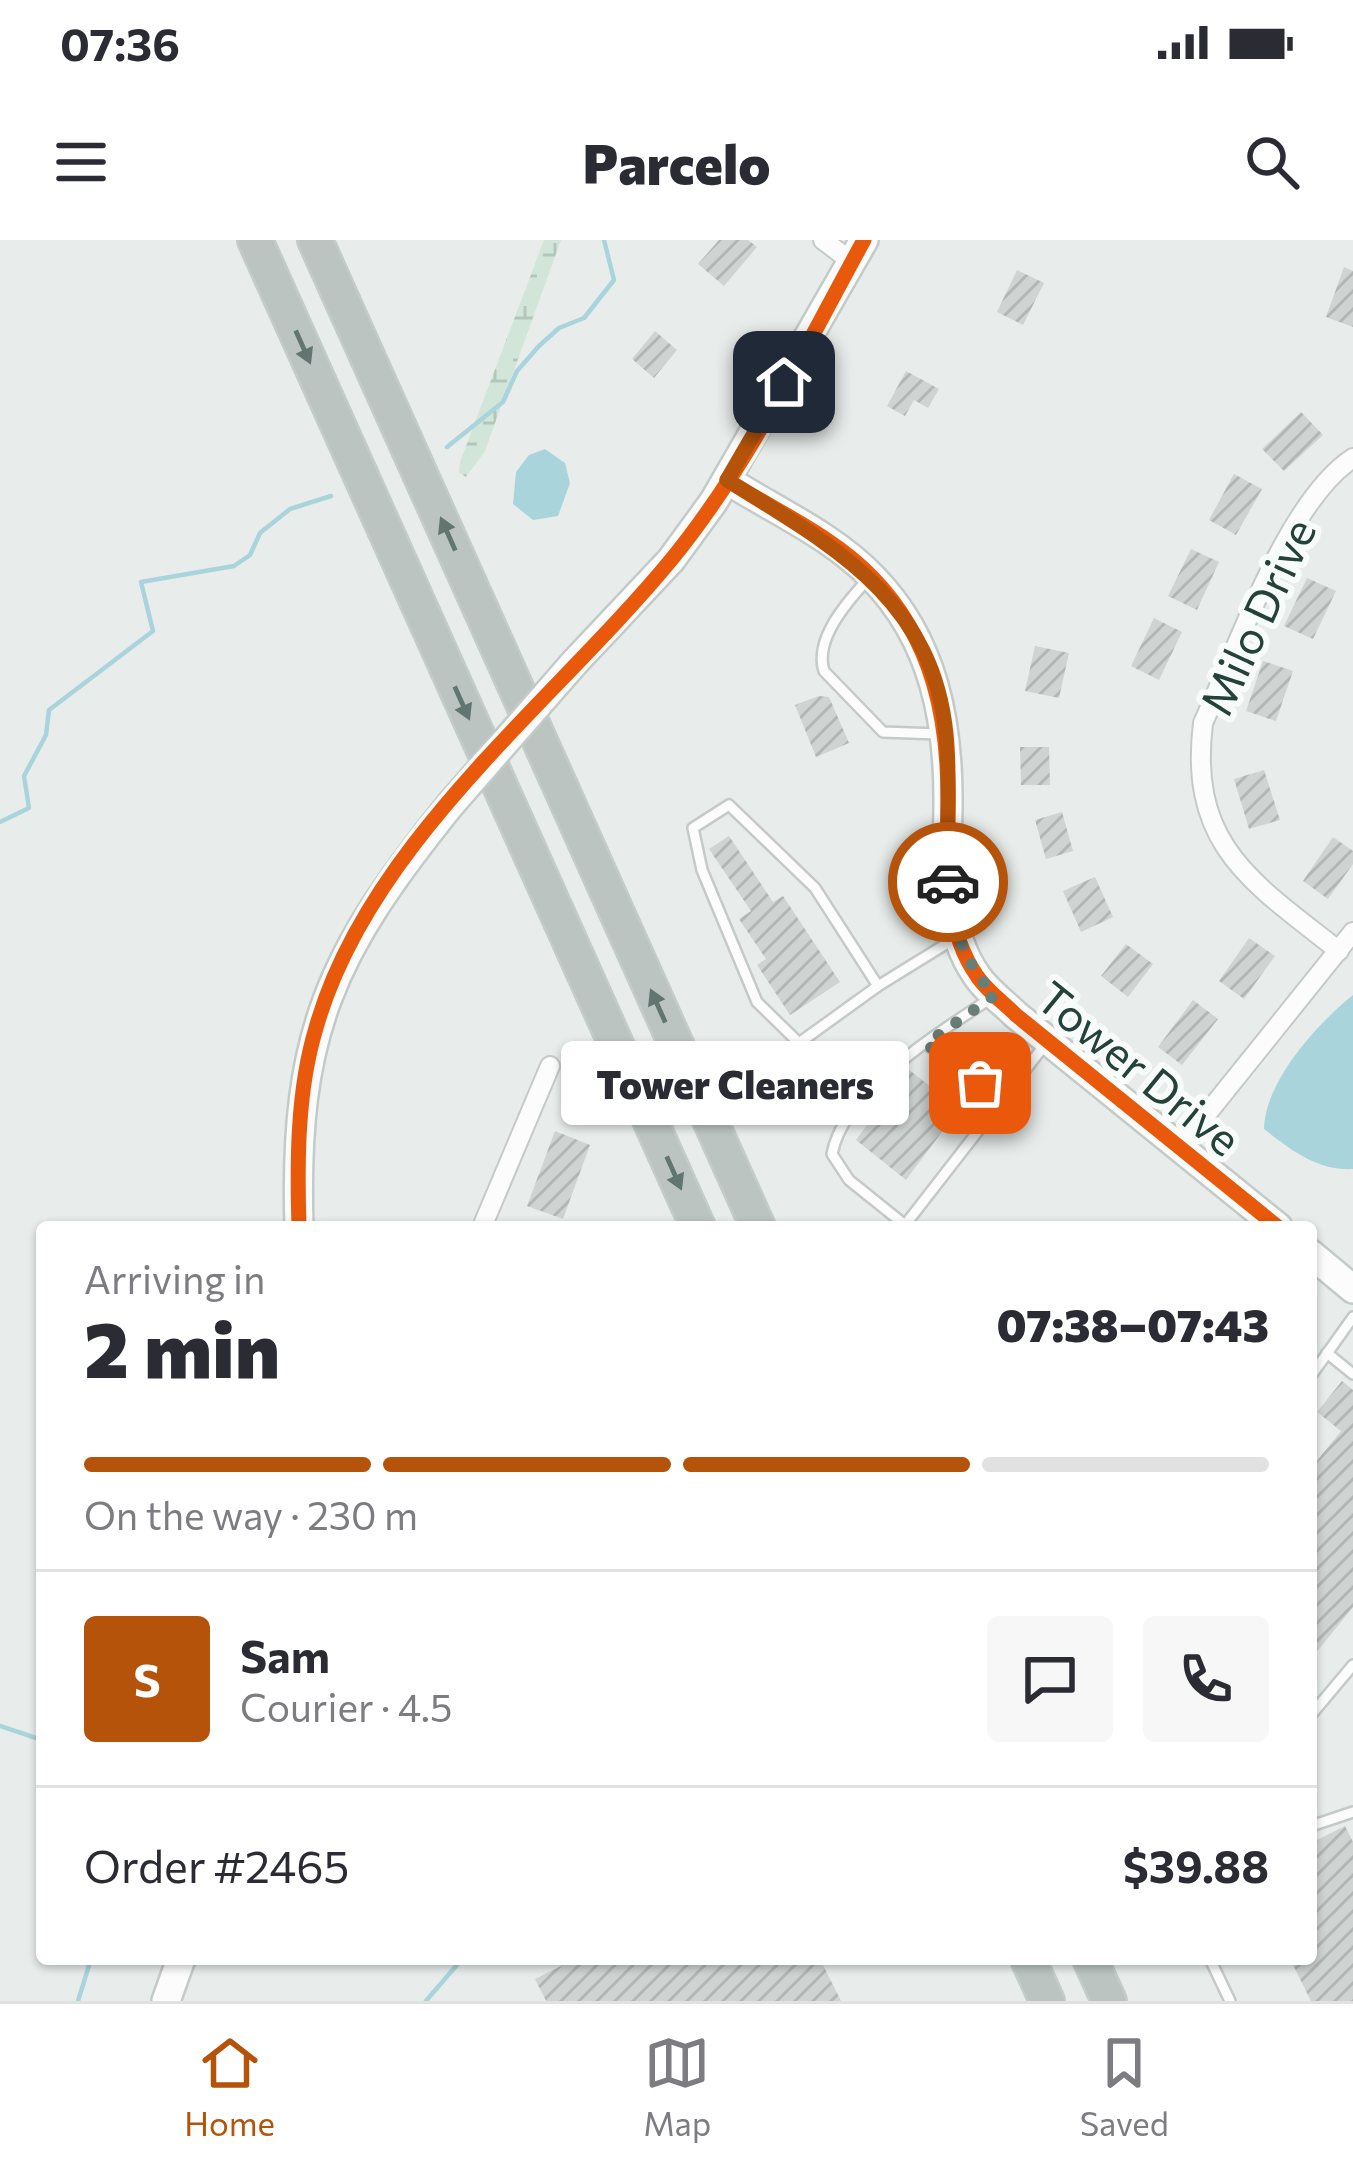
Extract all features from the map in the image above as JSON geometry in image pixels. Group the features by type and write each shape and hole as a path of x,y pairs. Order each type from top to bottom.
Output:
{"highway":[{"path":"255,240 695,1221"},
{"path":"315,240 755,1221"},
{"path":"1031,1965 1047,2001"},
{"path":"1093,1965 1109,2001"}],"street":[{"path":"298,1221 307,1068 327,994 381,891 575,662 671,560 727,480 858,251 824,240"},
{"name":"Milo Drive","path":"1344,955 1241,873 1213,832 1198,758 1203,723 1295,525 1316,490 1353,458"},
{"name":"Tower Drive","path":"727,480 871,575 916,638 940,695 946,734 949,898 977,977 1048,1042 1272,1221"},
{"path":"1181,1146 1344,955 1353,932"},
{"path":"485,1221 550,1066"},
{"path":"1317,1259 1353,1289"},
{"path":"166,2001 179,1965"}],"lane":[{"path":"871,575 829,633 820,658 824,671 883,733 946,734"},
{"path":"878,986 815,888 729,806 693,828 702,870 757,1002 799,1043 959,936"},
{"path":"899,1221 849,1180 832,1154 836,1132 891,1069 995,995"},
{"path":"909,1221 1048,1042"},
{"path":"926,1044 980,1083 999,1105"},
{"path":"1317,1367 1353,1317"},
{"path":"1327,1353 1353,1374"},
{"path":"1317,1708 1353,1665"},
{"path":"1317,1824 1353,1812"},
{"path":"1213,1965 1230,2001"}],"green space":[{"path":"544,240 561,240 485,451 466,477 459,473 460,462"}],"water":[{"path":"545,449 565,463 570,483 558,516 533,520 513,504 516,472 529,455"},
{"path":"1353,995 1353,1169 1340,1169 1306,1158 1264,1129 1283,1073 1309,1037"}],"building":[{"path":"719,240 748,240 757,247 724,286 698,264"},
{"path":"1344,267 1353,271 1353,327 1326,317"},
{"path":"1017,270 1044,283 1023,325 997,312"},
{"path":"655,331 677,350 654,378 632,359"},
{"path":"906,371 939,389 928,408 914,400 905,416 887,406"},
{"path":"1301,412 1323,435 1284,471 1262,449"},
{"path":"1234,474 1262,489 1236,535 1209,520"},
{"path":"1191,549 1219,562 1197,610 1168,596"},
{"path":"1307,578 1336,591 1313,639 1284,626"},
{"path":"1154,618 1182,632 1159,680 1131,666"},
{"path":"1035,646 1069,653 1059,698 1025,691"},
{"path":"1263,661 1293,671 1276,721 1246,711"},
{"path":"829,697 849,743 816,757 795,705"},
{"path":"1020,747 1049,747 1050,785 1021,785"},
{"path":"1264,770 1280,820 1249,829 1234,779"},
{"path":"1062,812 1073,851 1046,859 1035,820"},
{"path":"729,836 773,902 783,896 840,982 790,1015 757,965 766,959 739,919 751,911 709,849"},
{"path":"1333,837 1353,851 1353,864 1328,899 1303,881"},
{"path":"1095,877 1113,917 1081,932 1063,891"},
{"path":"1249,938 1275,956 1244,999 1219,981"},
{"path":"1126,944 1153,964 1128,997 1101,976"},
{"path":"1193,1000 1218,1019 1182,1065 1158,1047"},
{"path":"908,1069 959,1109 906,1180 856,1140"},
{"path":"555,1131 590,1145 563,1219 527,1206"},
{"path":"1342,1381 1353,1390 1353,1607 1317,1652 1317,1461 1341,1431 1317,1412"},
{"path":"1345,1826 1353,1842 1353,2001 1311,2001 1293,1965 1317,1965 1317,1840"},
{"path":"563,1965 823,1965 841,2001 546,2001 535,1979"}],"waterway":[{"path":"447,447 503,402 517,371 539,346 559,328 584,318 614,280 604,240"},
{"path":"0,822 29,808 24,776 46,735 49,710 153,631 141,582 234,566 250,555 260,533 290,509 331,496"},
{"path":"0,1726 36,1738"},
{"path":"78,2001 89,1965"},
{"path":"426,2001 457,1965"}],"cycle path":[{"path":"299,1221 300,1126 310,1052 341,961 377,897 469,778 624,614 699,523 775,404 864,240"},
{"path":"727,480 856,562 893,601 924,655 945,744 949,894 958,937 977,976 1016,1015 1271,1221"}],"way so far":[{"path":"948,882 961,946 977,977 995,995 926,1044 980,1083"}],"place":[{"name":"Tower Cleaners","path":"980,1083"}],"route":[{"path":"784,382 727,480 871,575 916,638 940,695 946,734 948,882"}]}
